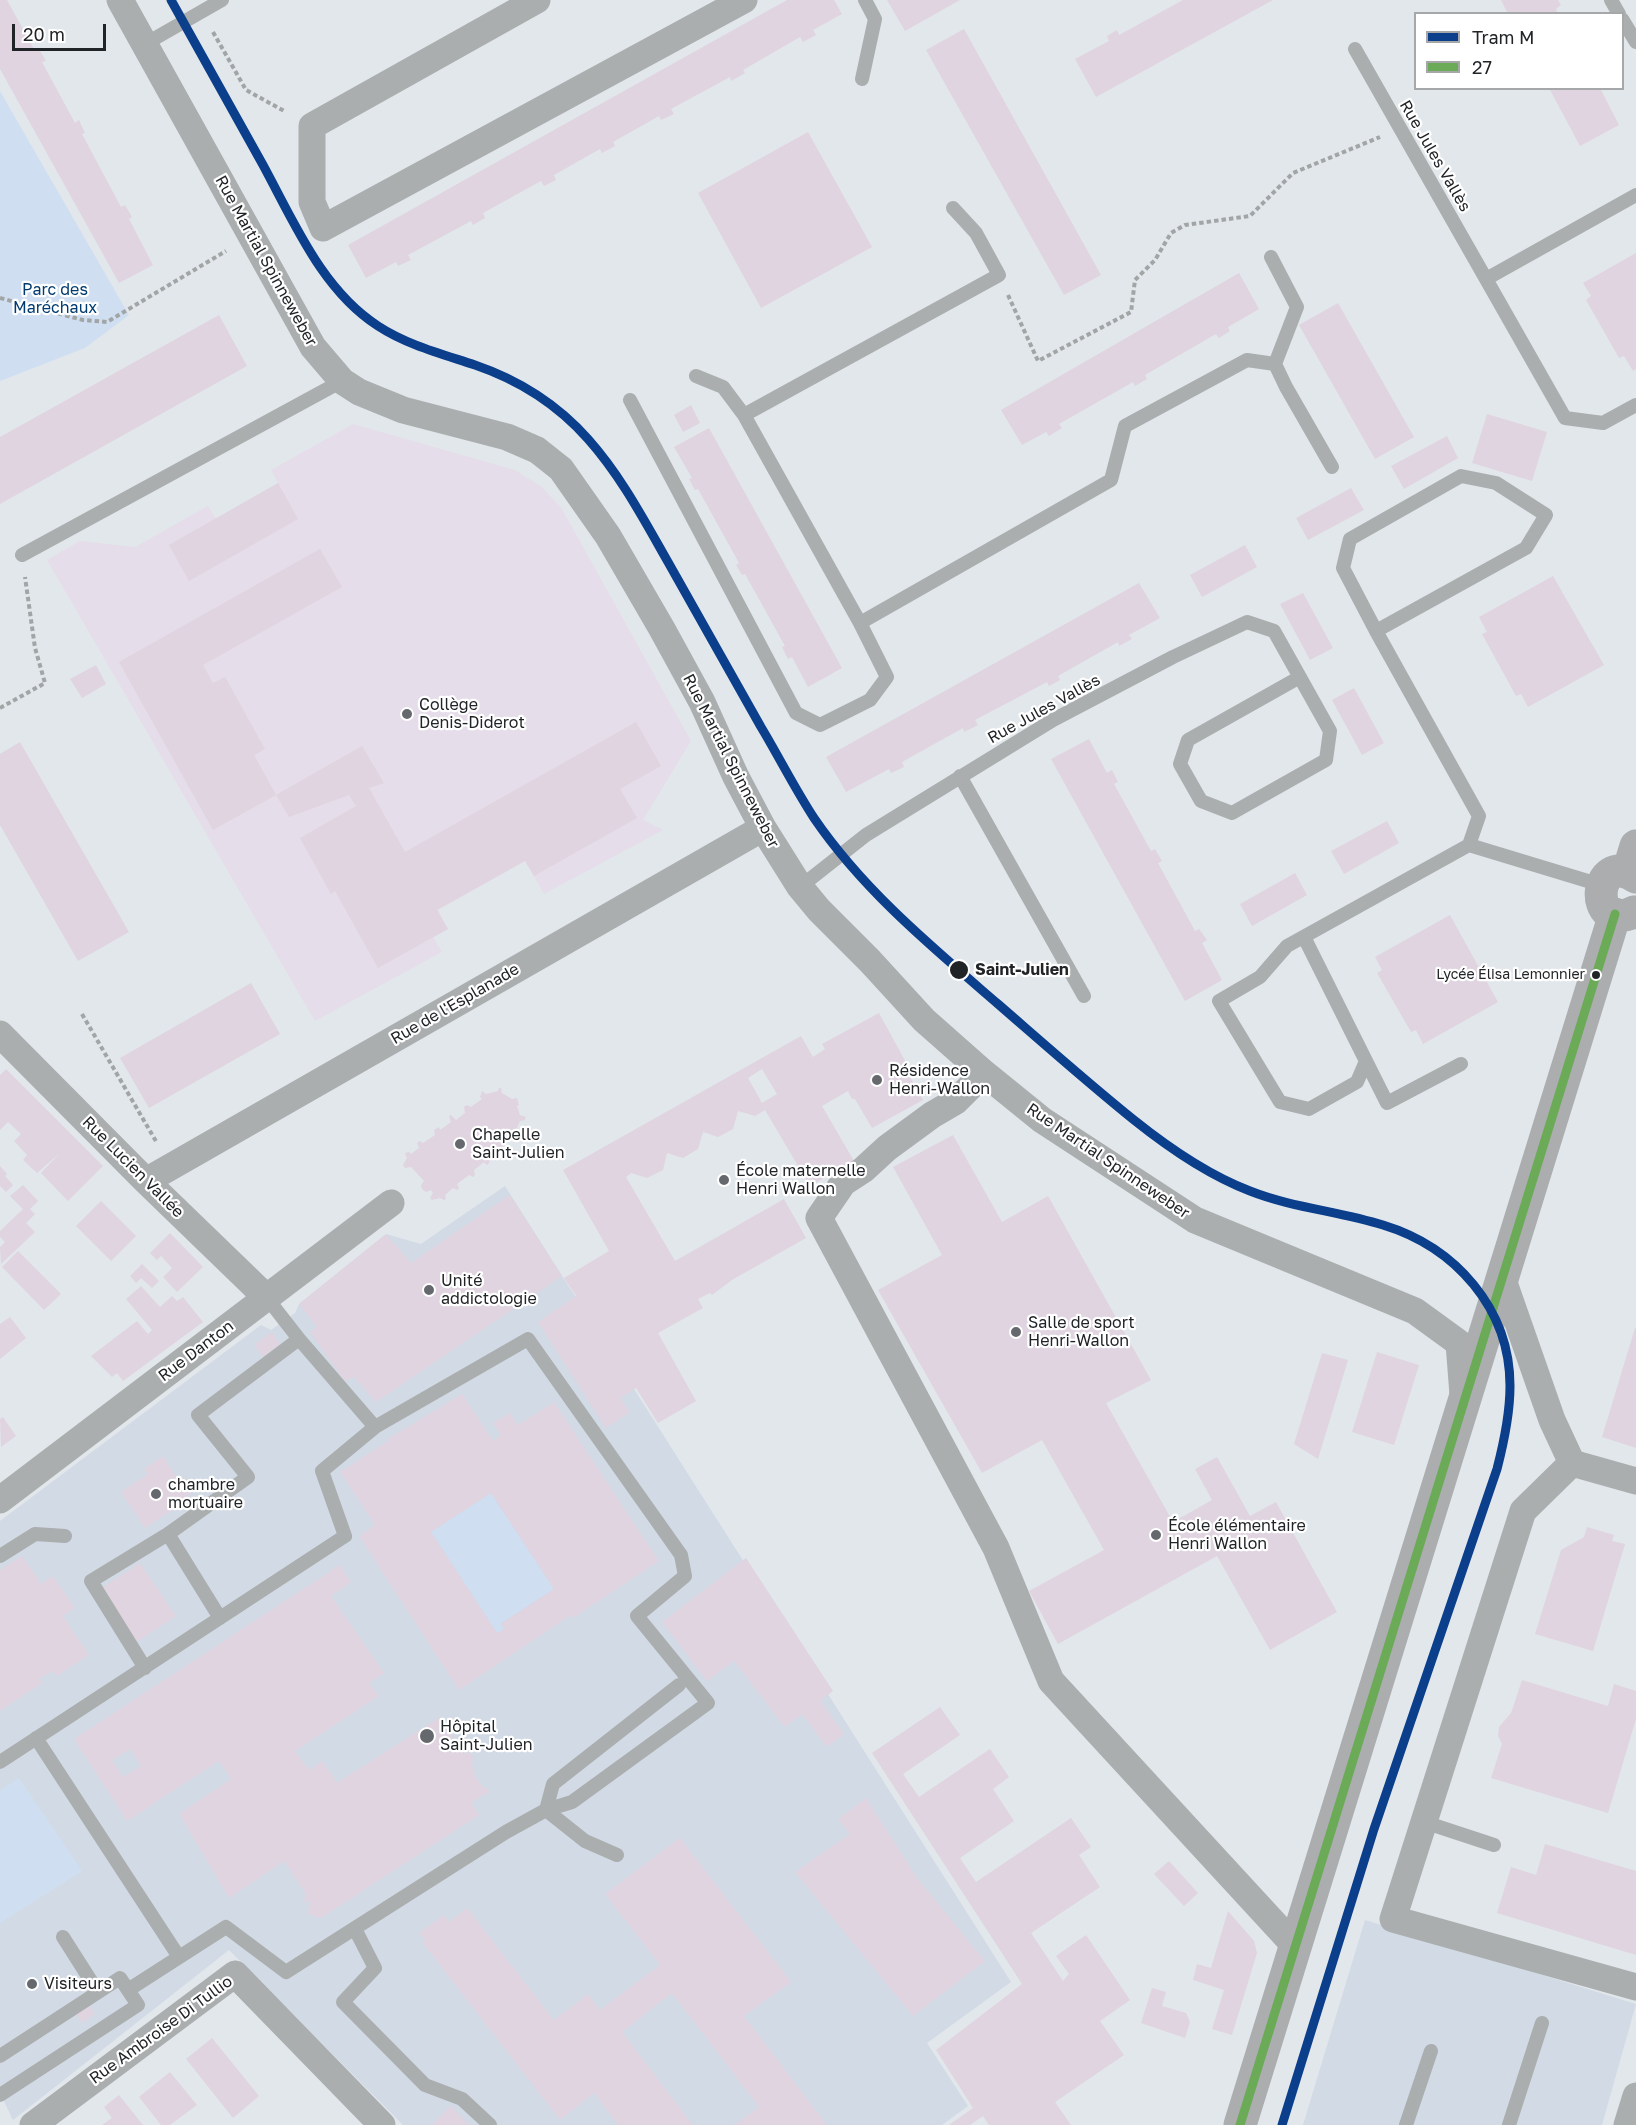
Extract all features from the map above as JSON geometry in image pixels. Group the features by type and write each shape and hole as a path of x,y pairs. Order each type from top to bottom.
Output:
{"street":[{"name":"Rue Martial Spinneweber","path":"120,0 313,347 342,381 359,392 403,410 507,437 537,450 561,469 608,536 662,629 702,702 736,777 763,828 800,888 924,1020 1042,1120 1195,1220 1415,1311 1459,1343 1464,1407"},
{"path":"537,0 312,126 312,202 323,228 744,0"},
{"name":"Rue de l'Esplanade","path":"146,1181 763,828"},
{"path":"1240,2125 1503,1280 1625,912 1609,912 1601,902 1600,891 1625,870"},
{"name":"Rue Lucien Vallée","path":"0,1034 146,1181 267,1298"},
{"path":"984,1073 956,1101 923,1121 887,1148 863,1170 843,1183 819,1218 996,1548 1051,1681 1296,1947"},
{"name":"Rue Danton","path":"0,1500 391,1203"},
{"path":"1503,1280 1552,1420 1572,1463 1636,1481"},
{"path":"1572,1463 1523,1511 1394,1919 1636,1987"},
{"name":"Rue Ambroise Di Tullio","path":"33,2125 236,1974 382,2125"},
{"path":"1628,2125 1636,2096"}],"lane":[{"path":"145,44 222,0"},
{"path":"862,80 875,19 866,0"},
{"path":"1624,22 1636,42"},
{"name":"Rue Jules Vallès","path":"1355,49 1565,418 1604,423 1636,405"},
{"path":"1486,279 1636,195"},
{"path":"744,415 999,275 976,233 953,208"},
{"path":"1271,257 1297,307 1275,364 1332,467"},
{"path":"860,623 1111,480 1125,426 1247,360 1275,364"},
{"path":"630,400 796,713 820,725 870,700 887,677 860,623 744,415 723,387 696,376"},
{"path":"22,555 342,381"},
{"path":"1376,631 1526,548 1546,515 1496,483 1461,476 1350,539 1343,568 1376,631 1479,816 1469,845"},
{"name":"Rue Jules Vallès","path":"800,888 866,835 1053,720 1173,657 1246,622 1274,631 1300,677 1330,731 1326,760 1232,813 1200,801 1180,764 1188,740 1300,677"},
{"path":"960,776 1084,996"},
{"path":"1366,1061 1357,1082 1309,1109 1280,1102 1219,1001 1260,977 1287,946 1469,845 1625,870"},
{"path":"1304,937 1387,1102 1461,1064"},
{"path":"267,1298 299,1339 375,1426"},
{"path":"145,1668 91,1581 168,1534 248,1477 198,1415 299,1339"},
{"path":"0,1762 345,1536 322,1471 375,1426 528,1339 681,1555 685,1576 637,1616 708,1703 572,1802 546,1810 506,1832 286,1972 226,1927 128,1990"},
{"path":"0,1556 35,1534 65,1536"},
{"path":"168,1534 220,1618"},
{"path":"546,1810 553,1784 679,1685"},
{"path":"36,1738 179,1957"},
{"path":"546,1810 585,1841 617,1855"},
{"path":"1424,1822 1494,1845"},
{"path":"356,1929 375,1968 343,2002 425,2085 462,2099 490,2125"},
{"path":"63,1937 98,1992"},
{"path":"0,2056 120,1978 138,2005 0,2096"},
{"path":"1509,2125 1542,2023"},
{"path":"1406,2125 1431,2051"}],"path":[{"path":"202,13 246,90 312,126"},
{"path":"999,275 1038,361 1131,312 1135,280 1155,260 1171,233 1185,225 1250,216 1293,173 1370,142 1399,126"},
{"path":"0,298 83,320 107,322 251,236"},
{"path":"0,708 45,684 35,648 22,555"},
{"path":"82,1014 171,1167"}],"shaded area":[{"name":"Collège Denis-Diderot","path":"353,424 515,470 542,487 562,509 691,741 643,820 663,830 544,894 525,861 438,910 448,929 433,937 442,952 315,1021 47,560 80,541 135,547 208,506 216,519 278,483 271,470"},
{"name":"Hôpital Saint-Julien","path":"505,1186 1011,1982 927,2043 968,2106 942,2125 403,2125 229,1950 13,2120 0,2093 0,1521 261,1325 271,1330 295,1313 299,1304 386,1234 421,1244"},
{"path":"1365,1920 1636,2004 1602,2125 1303,2125"}],"green space":[{"name":"Parc des Maréchaux","path":"0,91 129,315 85,348 0,381"},
{"path":"491,1493 554,1589 501,1623 504,1629 497,1633 431,1532"},
{"path":"19,1778 82,1871 0,1923 0,1791"}],"building":[{"path":"0,0 7,0 35,51 39,49 46,61 42,62 75,123 79,120 85,133 82,134 121,207 125,205 132,217 129,219 153,265 119,283 0,69"},
{"path":"787,0 834,0 842,14 813,30 816,35 803,42 800,37 743,70 745,73 731,81 730,77 671,109 674,114 661,120 659,116 613,142 615,146 602,153 600,149 554,175 556,180 544,186 541,181 483,213 485,218 473,225 471,221 408,255 411,260 398,266 396,262 366,278 348,245"},
{"path":"887,0 960,0 905,31"},
{"path":"1183,0 1273,0 1096,97 1075,59 1109,41 1107,36 1117,30 1119,35"},
{"path":"1501,0 1558,0 1561,5 1556,9 1557,12 1507,12"},
{"path":"964,29 1101,275 1064,295 926,50"},
{"path":"1550,90 1601,90 1619,125 1580,146"},
{"path":"808,132 872,247 761,308 698,193"},
{"path":"1636,253 1636,369 1633,371 1624,356 1619,358 1586,300 1591,296 1583,283"},
{"path":"1239,273 1259,309 1228,327 1230,331 1219,338 1216,334 1145,375 1147,379 1135,386 1133,382 1059,424 1062,428 1049,436 1046,432 1022,445 1001,410"},
{"path":"1338,303 1414,437 1375,459 1299,325"},
{"path":"219,315 247,366 0,504 0,437"},
{"path":"691,405 700,423 683,432 674,415"},
{"path":"1487,414 1547,432 1532,481 1472,463"},
{"path":"709,428 842,668 808,687 792,657 788,659 782,647 785,646 745,574 742,575 736,565 739,563 698,489 695,490 689,479 692,478 674,447"},
{"path":"1447,436 1458,458 1404,489 1391,466"},
{"path":"278,483 298,519 189,581 169,545"},
{"path":"1351,488 1364,510 1308,540 1296,518"},
{"path":"1245,545 1257,567 1202,597 1190,575"},
{"path":"320,549 342,587 203,665 213,683 225,677 265,749 254,755 276,795 213,830 119,662"},
{"path":"1553,576 1604,665 1528,707 1521,694 1516,696 1482,634 1487,632 1479,617"},
{"path":"1139,583 1160,618 1129,635 1132,639 1119,646 1118,642 1058,676 1060,680 1049,686 1047,682 975,720 978,725 964,732 963,728 902,762 904,767 891,773 889,769 846,792 826,757"},
{"path":"1303,593 1333,648 1310,660 1280,604"},
{"path":"96,665 106,684 82,698 70,679"},
{"path":"1354,688 1384,743 1362,755 1332,700"},
{"path":"636,722 661,766 620,789 637,818 534,876 525,861 437,910 448,929 378,968 335,891 331,894 300,838 356,806 349,795 289,817 276,795 362,746 384,783 369,788 405,852"},
{"path":"1089,739 1107,773 1112,770 1118,782 1114,784 1151,851 1155,849 1162,861 1158,863 1195,931 1199,929 1207,940 1202,943 1222,980 1185,1001 1051,759"},
{"path":"20,742 129,932 78,961 0,825 0,754"},
{"path":"1387,821 1399,843 1344,874 1331,851"},
{"path":"1295,873 1307,895 1252,926 1240,904"},
{"path":"1450,915 1498,1002 1423,1044 1416,1030 1411,1032 1377,973 1382,970 1375,957"},
{"path":"251,983 280,1034 149,1108 120,1058"},
{"path":"879,1013 909,1068 906,1070 923,1100 872,1128 848,1091 822,1106 854,1161 810,1186 765,1110 755,1116 738,1111 733,1129 718,1137 703,1132 698,1149 683,1158 667,1153 663,1170 647,1178 631,1173 626,1177 675,1261 784,1199 806,1238 732,1280 712,1295 710,1293 698,1299 703,1308 658,1333 696,1401 658,1423 636,1388 620,1398 630,1412 606,1428 538,1322 576,1296 564,1278 609,1251 563,1170 801,1036 813,1057 825,1049 822,1044","holes":["762,1069 777,1094 762,1103 748,1078"]},
{"path":"6,1069 103,1166 68,1201 41,1173 59,1154 37,1173 23,1160 27,1155 14,1141 21,1134 8,1122 0,1130 0,1075"},
{"name":"Chapelle Saint-Julien","path":"499,1088 502,1093 512,1099 517,1098 520,1115 526,1117 525,1120 520,1121 516,1130 517,1136 511,1136 501,1143 503,1148 500,1150 495,1147 486,1155 490,1160 489,1163 487,1165 484,1162 474,1170 473,1177 469,1175 457,1184 459,1188 457,1190 453,1188 445,1195 446,1199 432,1200 431,1190 426,1192 422,1189 421,1185 424,1181 411,1167 405,1168 403,1165 407,1158 405,1153 411,1154 419,1148 417,1143 420,1141 423,1143 435,1135 434,1130 439,1127 440,1130 451,1122 449,1116 451,1115 456,1120 465,1113 464,1107 467,1105 471,1107 482,1099 480,1097 482,1091 486,1094 498,1091"},
{"path":"953,1135 1002,1222 1048,1196 1151,1380 1106,1403 1173,1522 1212,1500 1195,1469 1217,1457 1250,1516 1276,1502 1337,1612 1270,1650 1217,1556 1058,1644 1029,1591 1104,1550 1042,1440 982,1473 878,1290 942,1255 893,1167"},
{"path":"0,1166 13,1185 6,1192 0,1186"},
{"path":"23,1185 38,1201 30,1209 35,1214 26,1223 35,1232 1,1264 0,1247 5,1242 0,1237 0,1231 23,1209 10,1196"},
{"name":"Unité addictologie","path":"510,1195 562,1276 376,1402 354,1377 345,1381 310,1332 317,1327 299,1304 386,1234 411,1263"},
{"path":"101,1201 136,1236 111,1261 76,1226"},
{"path":"170,1233 203,1267 177,1292 163,1277 172,1268 161,1256 157,1260 150,1253"},
{"path":"18,1251 61,1294 44,1310 2,1267"},
{"path":"142,1264 159,1281 152,1288 141,1278 136,1283 130,1276"},
{"path":"141,1286 160,1307 172,1296 177,1301 183,1297 203,1322 123,1381 117,1373 112,1377 91,1356 137,1321 148,1334 152,1330 126,1299"},
{"path":"10,1317 26,1338 0,1359 0,1324"},
{"path":"1636,1328 1636,1448 1602,1437"},
{"path":"272,1332 280,1344 263,1357 254,1345"},
{"path":"1377,1352 1419,1365 1394,1445 1352,1432"},
{"path":"1322,1353 1348,1360 1318,1459 1294,1444"},
{"path":"462,1394 493,1441 501,1435 493,1423 510,1413 518,1425 554,1402 659,1561 573,1618 571,1615 459,1690 359,1536 375,1525 340,1472 388,1439","holes":["491,1493 554,1589 501,1624 504,1629 497,1633 431,1532"]},
{"path":"3,1417 16,1436 1,1447 0,1419"},
{"name":"chambre mortuaire","path":"163,1456 178,1480 184,1477 193,1491 187,1496 189,1499 145,1528 121,1492 148,1474 144,1469"},
{"path":"1587,1527 1614,1535 1612,1541 1625,1544 1593,1651 1535,1634 1561,1550 1584,1537"},
{"path":"22,1556 41,1584 53,1576 75,1608 63,1616 89,1655 57,1676 52,1671 39,1679 42,1683 0,1711 0,1570"},
{"path":"746,1558 833,1691 820,1701 844,1734 827,1747 802,1714 785,1727 734,1661 707,1681 662,1622"},
{"path":"140,1563 176,1616 137,1642 102,1588"},
{"path":"340,1565 351,1582 331,1596 384,1673 369,1683 379,1696 295,1751 309,1770 322,1761 337,1783 440,1717 460,1747 461,1754 463,1752 473,1754 472,1765 475,1776 482,1786 490,1791 471,1803 479,1815 321,1918 308,1914 310,1900 303,1903 306,1894 284,1861 229,1898 179,1814 231,1779 219,1761 127,1821 74,1739","holes":["130,1749 141,1766 123,1777 112,1760"]},
{"path":"1522,1680 1608,1706 1614,1684 1636,1691 1636,1719 1608,1813 1491,1778 1502,1744 1498,1736 1499,1727 1511,1713"},
{"path":"940,1707 960,1735 903,1774 919,1797 990,1749 1009,1777 993,1789 1014,1821 960,1858 976,1882 1071,1818 1091,1847 1079,1855 1100,1887 1031,1933 1063,1981 1069,1974 1056,1956 1086,1935 1130,2000 1100,2021 1124,2055 1055,2102 1071,2125 989,2125 983,2116 970,2125 949,2125 973,2108 936,2050 1022,1984 872,1753"},
{"path":"866,1798 917,1878 985,1961 913,2016 795,1872 850,1834 838,1819"},
{"path":"680,1838 791,1982 744,2016 827,2125 735,2125 759,2107 672,1993 622,2032 693,2125 618,2125 594,2093 560,2120 422,1942 425,1940 419,1933 444,1915 449,1922 467,1908 554,2020 588,1994 600,2010 660,1965 605,1894"},
{"path":"1545,1844 1636,1871 1636,1955 1497,1913 1511,1867 1536,1875"},
{"path":"1169,1861 1198,1893 1184,1906 1154,1874"},
{"path":"1228,1911 1254,1941 1257,1953 1232,2035 1212,2029 1224,1990 1193,1980 1197,1964 1211,1968"},
{"path":"1152,1988 1166,1992 1162,2006 1186,2013 1190,2022 1185,2038 1141,2023"},
{"path":"90,2006 95,2014 82,2023 77,2014"},
{"path":"212,2038 259,2096 233,2118 186,2059"},
{"path":"170,2072 197,2105 170,2125 161,2125 139,2097"},
{"path":"119,2095 143,2125 102,2125 112,2118 104,2107"},
{"path":"451,2106 469,2125 432,2125"}],"tram line":[{"name":"M","path":"171,0 298,231 325,274 341,294 358,311 389,333 491,371 536,394 576,426 600,453 641,514 814,818 854,869 900,917 1083,1077 1175,1151 1234,1185 1266,1197 1366,1220 1409,1235 1433,1248 1455,1265 1474,1284 1489,1307 1500,1331 1507,1358 1510,1386 1506,1428 1497,1469 1374,1829 1282,2125"}],"transit line":[{"name":"27","path":"1240,2125 1615,914"}],"place":[{"name":"Collège Denis-Diderot","path":"407,714"},
{"name":"Saint-Julien","path":"959,970"},
{"name":"Lycée Élisa Lemonnier","path":"1596,975"},
{"name":"Résidence Henri-Wallon","path":"877,1080"},
{"name":"Chapelle Saint-Julien","path":"460,1144"},
{"name":"École maternelle Henri Wallon","path":"724,1180"},
{"name":"Unité addictologie","path":"429,1290"},
{"name":"Salle de sport Henri-Wallon","path":"1016,1332"},
{"name":"chambre mortuaire","path":"156,1494"},
{"name":"École élémentaire Henri Wallon","path":"1156,1535"},
{"name":"Hôpital Saint-Julien","path":"427,1736"},
{"name":"Visiteurs","path":"32,1984"}]}
